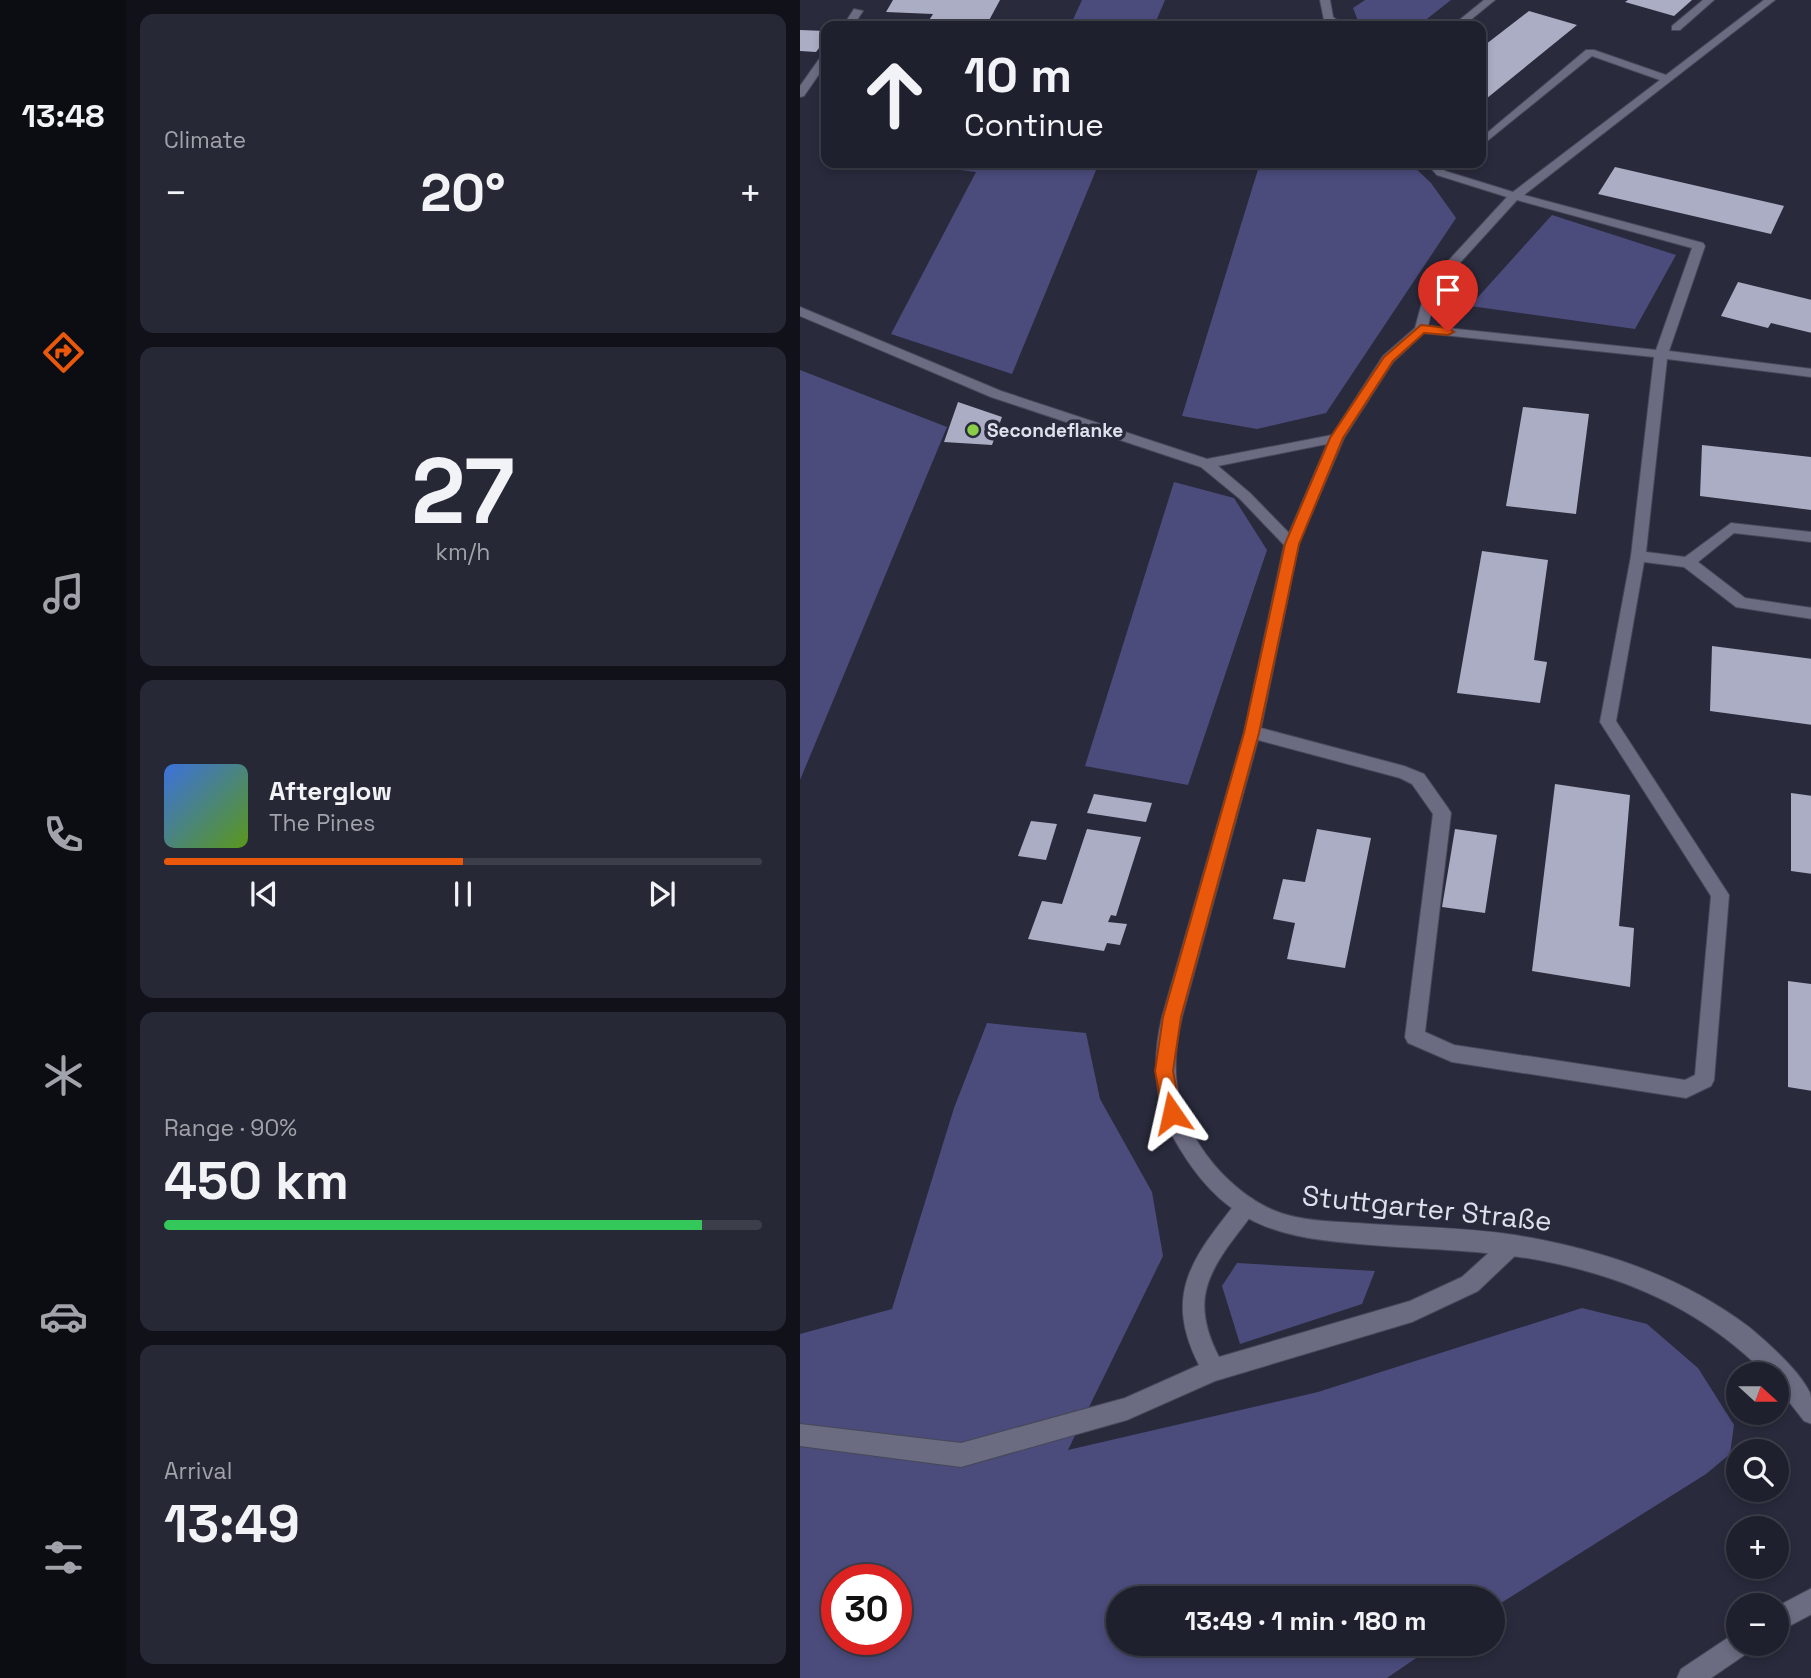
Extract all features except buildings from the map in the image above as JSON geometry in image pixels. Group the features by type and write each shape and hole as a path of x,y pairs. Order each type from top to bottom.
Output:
{"street":[{"path":"1325,0 1328,18 1332,21"},
{"path":"1463,21 1490,0"},
{"path":"1676,28 1709,0"},
{"path":"1770,0 1515,196 1431,287 1421,329 1811,373"},
{"path":"852,21 858,12"},
{"path":"1486,139 1590,52 1668,79"},
{"path":"800,94 821,64"},
{"path":"1252,733 1404,773 1418,779 1442,813 1415,1037 1452,1052 1686,1089 1704,1080 1720,895 1608,722 1638,556 1661,354 1699,246 1515,196 1441,173 1436,168"},
{"path":"800,311 996,394 1206,464 1245,496 1292,544"},
{"name":"Stuttgarter Straße","path":"1421,329 1388,359 1337,438 1292,544 1252,733 1172,1017 1164,1071 1172,1113 1195,1156 1225,1190 1246,1206 1283,1224 1310,1230 1512,1245 1637,1274 1691,1299 1733,1328 1756,1347 1811,1413"},
{"path":"1206,464 1337,438"},
{"path":"1688,562 1731,528 1811,537"},
{"path":"1638,556 1688,562 1741,603 1811,614"},
{"path":"1213,1370 1194,1329 1193,1293 1210,1253 1246,1206"},
{"path":"800,1435 961,1455 1127,1409 1213,1370 1412,1311 1470,1284 1512,1245"},
{"path":"1789,1613 1811,1600"},
{"path":"1690,1678 1726,1653"}],"shaded area":[{"path":"1082,0 1165,0 1156,21 1072,21"},
{"path":"1365,0 1451,0 1424,21 1358,21 1353,8"},
{"path":"944,168 1097,168 1012,374 891,334 976,172"},
{"path":"1258,168 1415,168 1431,183 1456,218 1326,413 1257,429 1182,416"},
{"path":"1552,215 1676,255 1635,329 1470,306"},
{"path":"800,370 947,427 800,780"},
{"path":"1174,482 1234,498 1267,550 1188,785 1085,766"},
{"path":"987,1023 1086,1033 1100,1099 1152,1192 1163,1256 1068,1450 1318,1392 1582,1308 1647,1324 1698,1368 1726,1412 1726,1425 1734,1425 1732,1439 1726,1439 1726,1457 1706,1474 1505,1600 1505,1586 1106,1586 1106,1656 1419,1656 1387,1678 800,1678 800,1334 892,1309 954,1108"},
{"path":"1237,1263 1375,1271 1362,1304 1240,1344 1222,1286"}],"place":[{"name":"Secondeflanke","path":"973,430"}],"route":[{"path":"1172,1113 1164,1071 1172,1017 1252,733 1292,544 1337,438 1388,359 1421,329 1448,332"}]}
